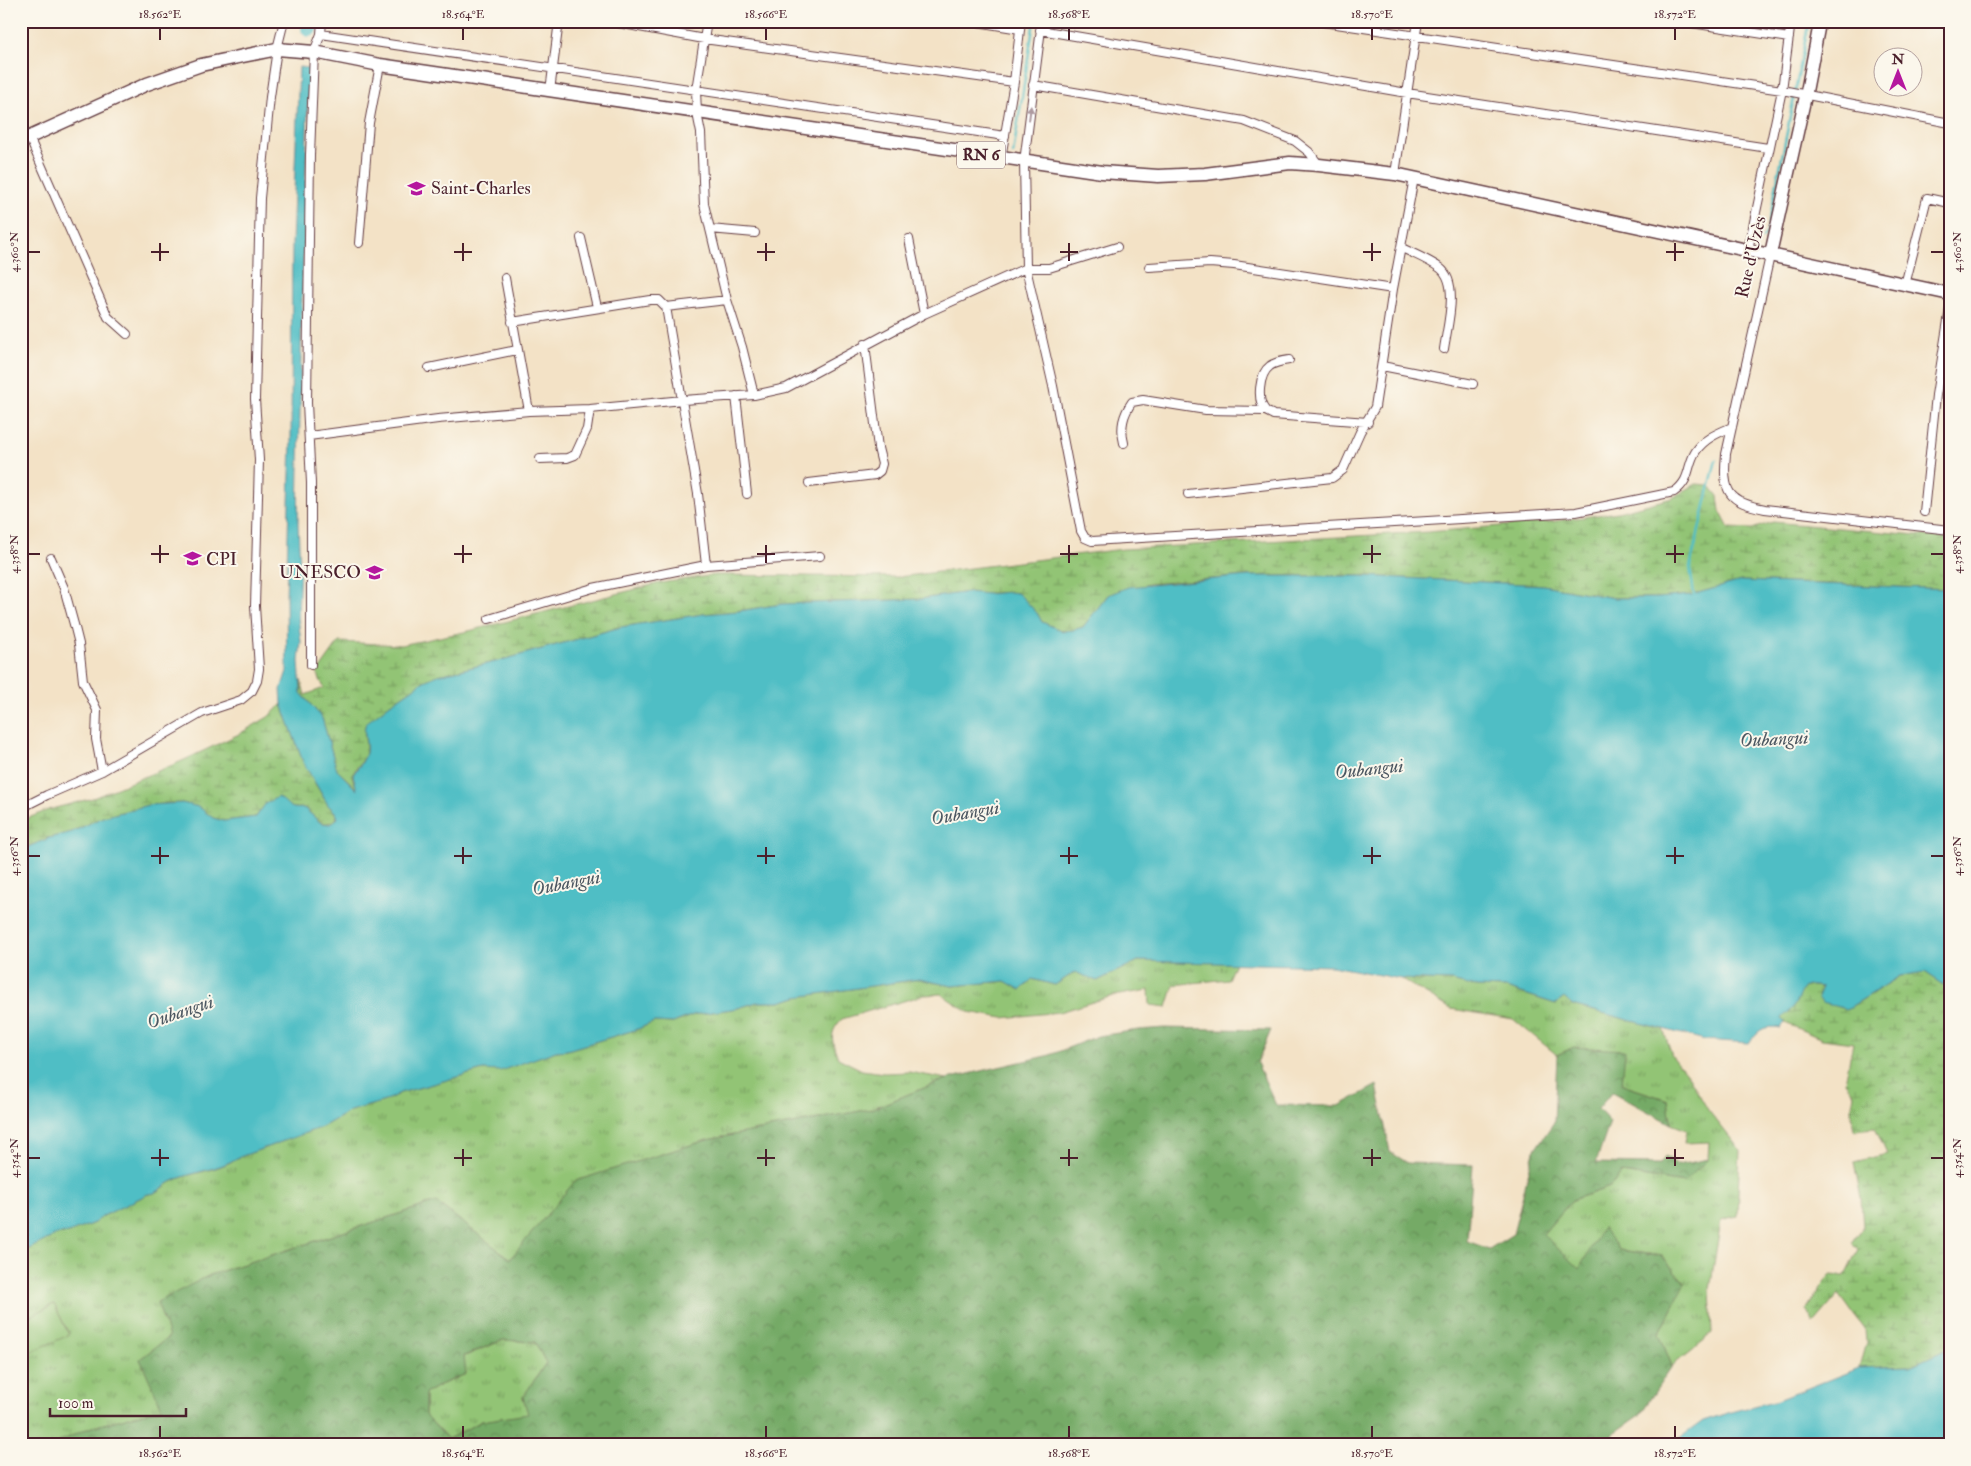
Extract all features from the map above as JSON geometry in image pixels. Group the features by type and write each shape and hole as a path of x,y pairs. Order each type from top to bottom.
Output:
{"main road":[{"name":"RN 6","path":"25,139 147,84 202,66 277,49 314,52 380,65 550,91 1102,172 1158,176 1206,174 1290,164 1319,164 1395,174 1950,294"}],"street":[{"path":"21,808 102,771 202,713 241,700 252,691 257,681 259,669 255,606 259,460 255,399 260,198 270,97 277,49 284,21"},
{"path":"311,665 307,403 309,240 314,52 321,34 322,21"},
{"path":"550,91 559,21"},
{"path":"607,21 704,39 1014,82"},
{"path":"707,21 696,90 697,113 701,133 704,204 726,300 742,347 754,395"},
{"path":"971,21 1020,25 1014,82 1001,158"},
{"path":"1042,21 1024,162 1026,268 1053,386 1081,531 1085,538 1092,540 1576,512 1674,492 1683,486 1695,452 1709,437 1732,427"},
{"path":"1316,21 1782,90 1950,123"},
{"path":"1395,174 1418,21"},
{"path":"1678,21 1789,38"},
{"path":"1748,250 1768,148 1782,90 1792,21"},
{"name":"Rue d'Uzès","path":"1820,21 1806,94 1732,427 1724,471 1726,484 1734,499 1746,505 1765,509 1950,530"},
{"path":"1040,30 1407,93 1768,148"},
{"path":"321,34 1005,136"},
{"path":"359,242 369,123 380,65"},
{"path":"1033,85 1244,121 1295,141 1309,152 1319,164"},
{"path":"25,139 108,317 127,334"},
{"path":"1188,494 1332,478 1343,470 1360,432 1368,422 1375,407 1393,289 1414,178"},
{"path":"1905,285 1927,198 1950,203"},
{"path":"710,229 755,233"},
{"path":"581,238 596,307"},
{"path":"909,239 924,314"},
{"path":"309,436 438,419 590,409 754,395 786,388 924,314 1026,268 1049,268 1117,247"},
{"path":"1402,248 1440,268 1448,278 1451,290 1444,349"},
{"path":"1149,267 1210,263 1234,265 1393,289"},
{"path":"505,278 529,412"},
{"path":"512,322 596,307 650,300 659,300 666,307 698,494 706,565"},
{"path":"666,307 726,300"},
{"path":"1924,512 1936,395 1950,308"},
{"path":"809,483 875,475 880,471 882,464 878,448 866,344"},
{"path":"429,368 517,350"},
{"path":"1265,411 1261,400 1260,385 1264,374 1269,366 1289,360"},
{"path":"1382,366 1473,384"},
{"path":"736,396 747,494"},
{"path":"1124,443 1122,422 1126,411 1132,402 1144,400 1206,410 1265,411 1273,415 1368,422"},
{"path":"540,459 567,458 575,455 587,429 590,409"},
{"path":"489,619 593,588 706,565 820,556"},
{"path":"52,558 64,588 77,636 83,681 97,710 96,739 102,771"}],"green space":[{"path":"1696,484 1709,485 1718,496 1720,511 1729,528 1752,529 1773,522 1950,538 1950,589 1741,581 1691,595 1658,598 1614,598 1543,585 1363,576 1248,576 1149,584 1108,595 1083,627 1062,631 1042,622 1030,606 1009,592 988,594 968,592 921,599 782,604 739,611 703,614 621,627 495,662 438,675 424,681 389,705 366,724 364,730 365,756 353,776 359,791 337,770 322,718 301,693 301,680 305,695 324,688 317,673 339,642 401,645 469,631 660,583 716,575 898,577 1123,549 1428,532 1549,522 1618,512 1672,498"},
{"path":"282,704 303,762 328,805 337,815 336,820 322,823 304,808 291,807 281,799 260,811 256,817 224,821 213,818 199,807 182,803 148,805 103,817 72,832 49,838 21,850 21,821 48,810 93,798 182,761 239,734 268,717"},
{"path":"1138,961 1235,963 1228,979 1174,985 1167,1007 1150,1005 1149,990 1113,996 1059,1012 1003,1018 968,1012 941,994 924,995 842,1019 832,1037 838,1058 862,1070 884,1073 909,1072 947,1079 871,1109 707,1140 576,1181 510,1259 436,1202 210,1275 169,1337 140,1359 163,1408 89,1428 52,1445 21,1445 21,1356 69,1334 54,1304 21,1321 21,1253 58,1234 68,1233 94,1223 103,1216 148,1194 158,1192 179,1178 229,1163 237,1158 322,1127 350,1111 385,1101 400,1093 483,1070 500,1070 556,1051 567,1050 638,1029 654,1022 673,1023 693,1015 738,1008 757,1002 780,1002 797,997 919,979 952,986 1005,981 1021,990 1032,979 1055,985 1075,972 1097,981"},
{"path":"1925,972 1950,989 1950,1348 1910,1366 1859,1368 1866,1342 1865,1330 1839,1294 1814,1323 1806,1310 1830,1275 1845,1276 1858,1249 1852,1243 1863,1227 1861,1198 1854,1162 1887,1154 1875,1128 1854,1130 1851,1112 1854,1094 1845,1082 1853,1043 1822,1039 1785,1023 1782,1018 1793,1007 1801,989 1808,986 1814,986 1826,991 1847,1009 1900,976"},
{"path":"1401,979 1451,981 1477,987 1506,988 1556,1004 1564,998 1572,1005 1663,1029 1672,1056 1689,1077 1708,1110 1740,1150 1737,1216 1721,1220 1710,1289 1712,1334 1672,1366 1659,1334 1685,1283 1662,1256 1619,1250 1579,1270 1543,1234 1572,1200 1610,1187 1622,1173 1684,1183 1708,1159 1709,1142 1685,1143 1687,1130 1671,1124 1668,1100 1622,1085 1574,1047 1557,1055 1513,1019 1451,1009"},
{"path":"1164,1028 1271,1030 1257,1063 1276,1105 1339,1106 1377,1085 1390,1152 1408,1163 1473,1165 1467,1241 1489,1249 1513,1234 1534,1151 1554,1122 1557,1055 1574,1047 1625,1050 1622,1085 1668,1100 1671,1124 1612,1092 1598,1109 1610,1122 1596,1163 1660,1164 1666,1156 1677,1165 1708,1159 1684,1183 1622,1173 1610,1187 1572,1200 1543,1234 1579,1269 1603,1227 1619,1250 1662,1256 1685,1283 1659,1334 1672,1366 1639,1416 1597,1445 52,1445 89,1428 162,1408 140,1359 169,1337 157,1302 210,1275 436,1202 510,1259 575,1181 707,1140 871,1109 947,1079 1050,1055 1098,1036","holes":["503,1340 535,1342 546,1363 523,1397 528,1414 482,1421 448,1439 425,1415 425,1394 466,1374 464,1356"]},
{"path":"54,1304 69,1335 21,1356 21,1321"},
{"path":"503,1340 535,1342 546,1363 523,1397 529,1415 482,1421 448,1439 425,1415 425,1394 466,1374 463,1357"}],"water":[{"name":"Oubangui","path":"299,67 309,68 298,524 300,566 298,616 301,642 299,661 301,693 322,718 337,770 357,790 353,775 366,753 366,723 424,681 438,675 495,662 621,627 782,604 921,599 968,592 988,594 1009,592 1017,593 1021,596 1037,613 1042,622 1063,631 1083,627 1108,595 1128,587 1248,576 1363,576 1543,585 1614,598 1658,598 1691,595 1741,581 1950,589 1950,989 1925,972 1900,976 1847,1009 1822,1003 1818,997 1822,987 1805,987 1794,1006 1782,1018 1785,1023 1780,1028 1766,1028 1755,1035 1749,1043 1705,1040 1572,1005 1564,998 1556,1004 1506,988 1477,987 1451,981 1401,979 1332,966 1138,961 1097,981 1075,972 1055,985 1032,979 1021,990 1005,981 952,986 919,979 797,997 780,1002 757,1002 738,1008 693,1015 673,1023 654,1022 638,1029 567,1050 556,1051 500,1071 483,1070 400,1093 385,1101 350,1111 322,1127 237,1158 221,1166 179,1178 157,1192 148,1194 103,1216 94,1223 68,1233 58,1234 21,1253 21,850 49,838 72,832 103,817 148,805 182,803 199,807 213,818 224,821 256,817 266,803 278,797 291,807 304,808 321,823 330,824 338,818 328,805 303,762 282,704 281,689 287,671 286,597 291,442 292,244"},
{"path":"1950,1348 1950,1445 1670,1445 1703,1421 1777,1400 1859,1368 1910,1366"}],"waterway":[{"path":"309,29 310,21"},
{"path":"1013,154 1034,21"},
{"path":"1762,239 1767,233 1809,21"},
{"path":"1694,595 1690,567 1716,460"}],"place":[{"name":"Saint-Charles","path":"417,188"},
{"name":"CPI","path":"192,559"},
{"name":"UNESCO","path":"375,572"}]}
